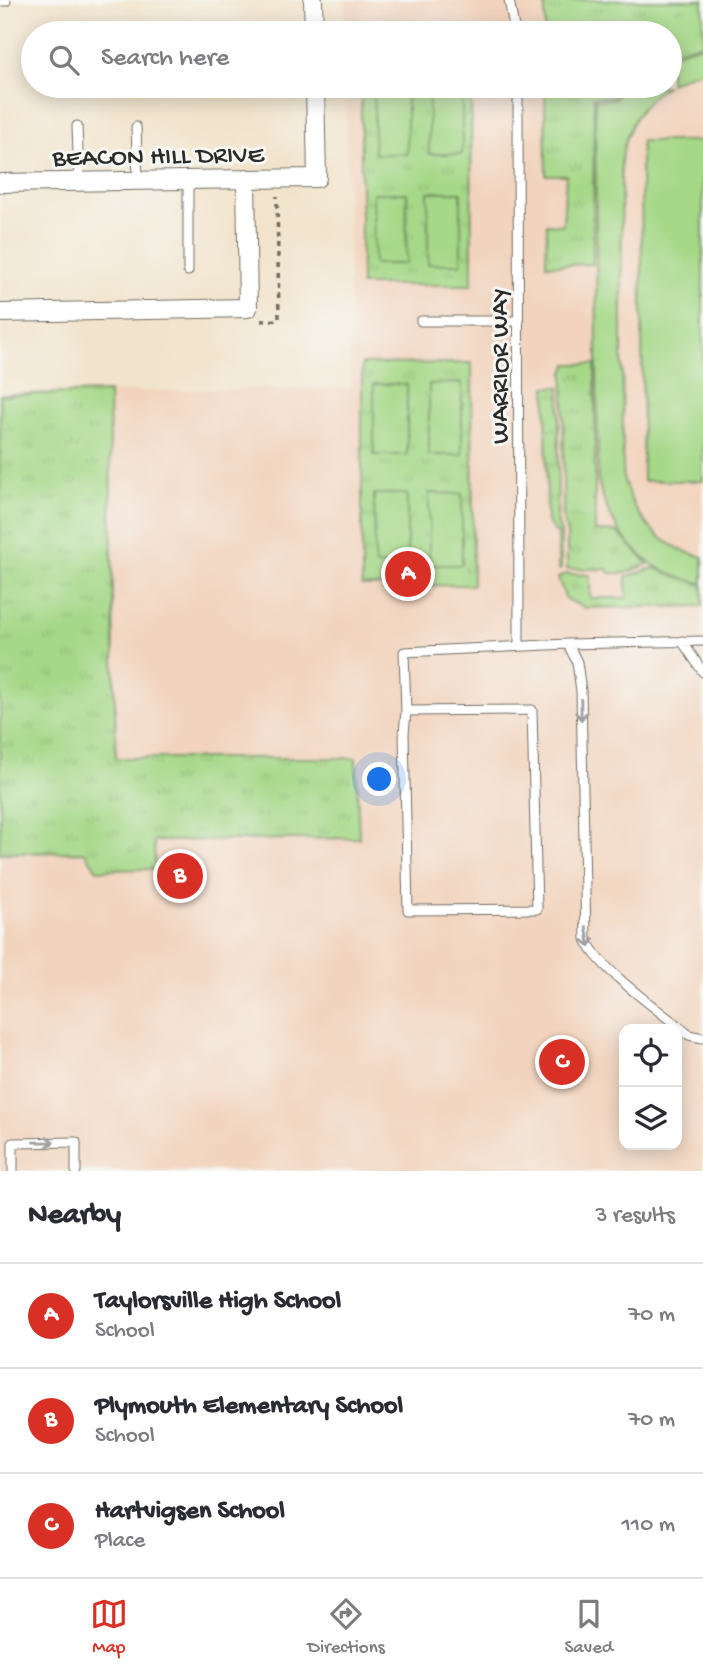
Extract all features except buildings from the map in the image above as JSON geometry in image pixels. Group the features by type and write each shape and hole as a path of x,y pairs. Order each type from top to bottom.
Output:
{"street":[{"path":"313,0 314,21"},
{"name":"BEACON HILL DRIVE","path":"0,183 317,178 315,98"},
{"path":"0,313 248,308 246,178"}],"lane":[{"path":"509,0 513,21"},
{"name":"WARRIOR WAY","path":"518,98 519,646"},
{"path":"77,126 79,181"},
{"path":"136,127 138,180"},
{"path":"188,180 188,271"},
{"path":"421,321 519,321"},
{"path":"682,641 703,672"},
{"path":"406,711 532,710 537,909 408,910 404,652 703,641"},
{"path":"568,644 577,662 581,691 586,939 590,951 689,1035 703,1038"},
{"path":"13,1171 13,1143 76,1142 76,1171"}],"shaded area":[{"path":"345,0 703,0 703,1171 0,1171 0,393 351,388 346,98 682,98 682,21 345,21"}],"green space":[{"path":"545,0 703,0 703,43 682,49 682,21 545,21"},
{"path":"703,45 703,71 682,78 682,51"},
{"path":"361,98 471,98 472,285 361,285"},
{"path":"374,98 407,98 407,154 374,154"},
{"path":"429,98 462,98 462,154 429,154"},
{"path":"545,98 594,98 593,264 546,265 547,224 563,225 566,175 546,175"},
{"path":"651,98 630,127 621,160 623,477 634,506 651,529 674,546 703,557 703,583 683,579 665,571 634,549 612,517 598,480 595,100"},
{"path":"641,141 703,141 703,481 643,481"},
{"path":"428,192 461,192 461,264 428,264"},
{"path":"373,193 407,193 406,264 374,264"},
{"path":"472,363 473,585 362,586 362,364"},
{"path":"568,364 595,364 595,531 617,532 648,564 626,573 609,573 607,569 567,569 567,533 563,520 564,372"},
{"path":"462,383 462,455 429,455 429,384"},
{"path":"374,384 407,384 407,455 374,455"},
{"path":"546,387 560,387 557,521 561,534 561,569 558,570 558,535 547,522"},
{"path":"109,392 116,758 356,758 359,838 154,841 155,869 97,870 85,852 0,853 0,395"},
{"path":"429,493 462,494 462,565 429,565"},
{"path":"374,494 407,494 407,565 375,565"},
{"path":"653,568 703,585 703,606 585,608 566,599 558,578 565,574 590,575 590,598 627,598 626,577"}],"place":[{"name":"Taylorsville High School","path":"408,574"},
{"name":"Plymouth Elementary School","path":"180,876"},
{"name":"Hartvigsen School","path":"562,1062"}]}
